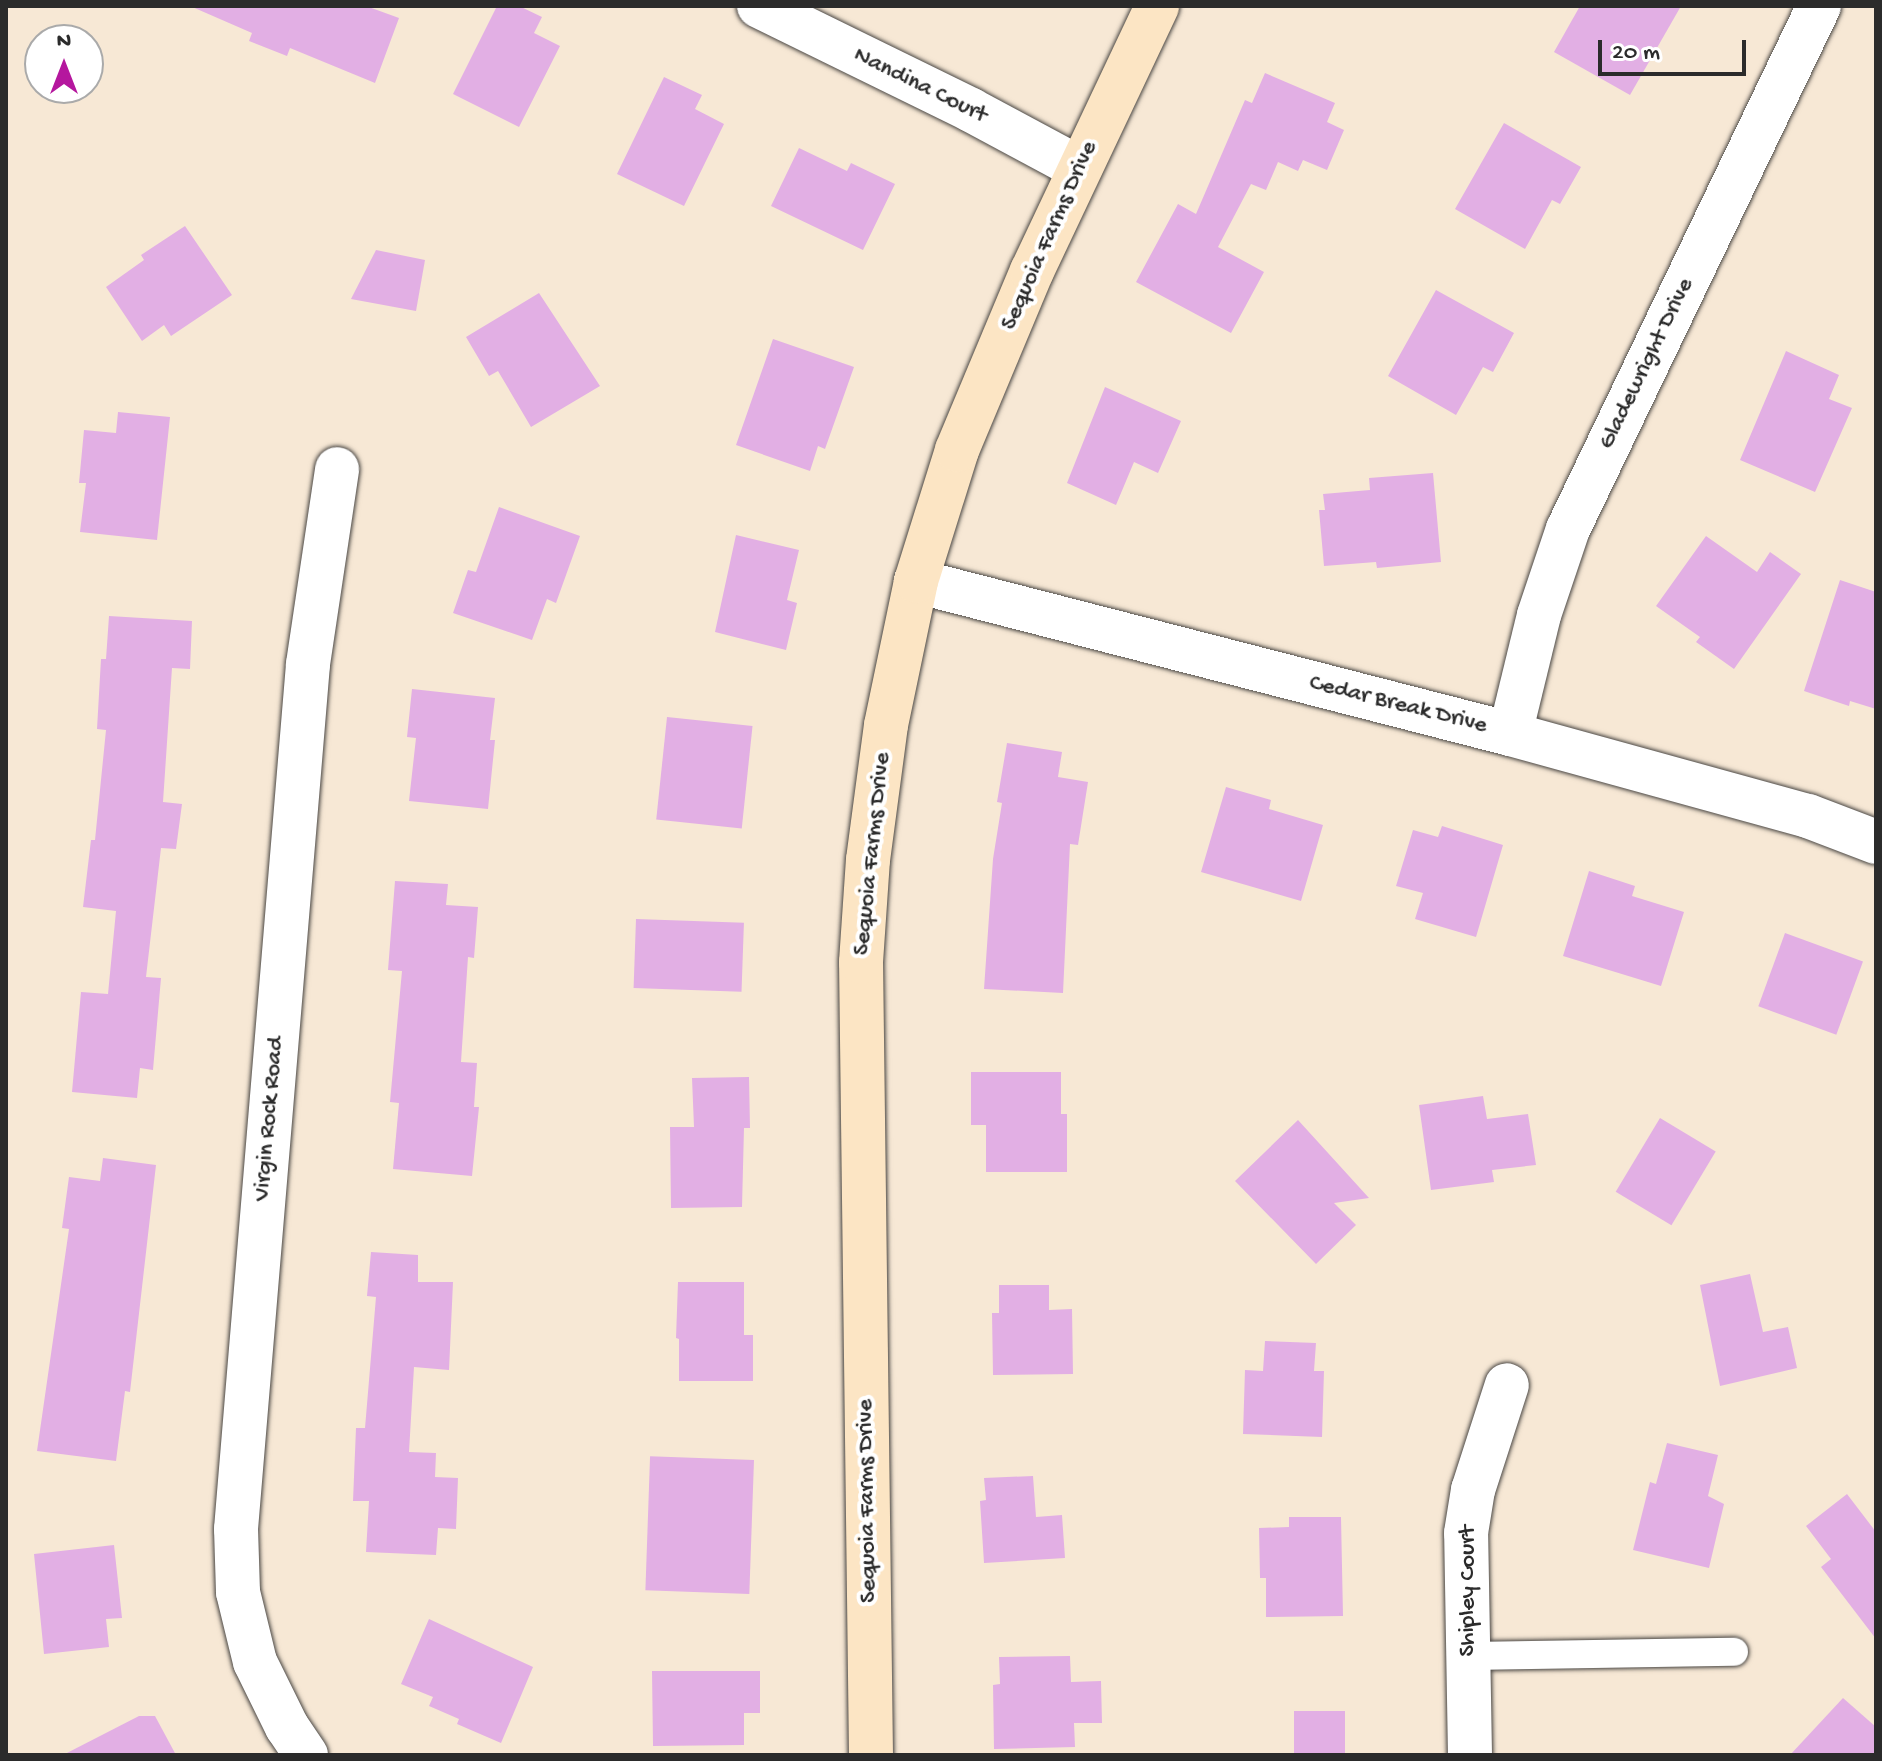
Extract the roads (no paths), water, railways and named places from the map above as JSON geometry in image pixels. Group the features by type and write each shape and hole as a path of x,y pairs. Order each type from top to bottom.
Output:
{"street":[{"name":"Nandina Court","path":"759,6 971,110 1079,168"},
{"name":"Sequoia Farms Drive","path":"871,1755 861,962 868,860 886,725 916,581 957,450 1079,168 1157,6"},
{"name":"Gladewright Drive","path":"1510,734 1539,615 1568,529 1819,6"},
{"name":"Virgin Rock Road","path":"306,1755 287,1727 255,1662 238,1592 236,1529 308,664 337,469"},
{"name":"Cedar Break Drive","path":"916,581 1510,734 1808,816 1876,842"},
{"name":"Shipley Court","path":"1470,1755 1466,1533 1473,1490 1507,1385"}],"lane":[{"path":"1468,1656 1734,1652"}]}
